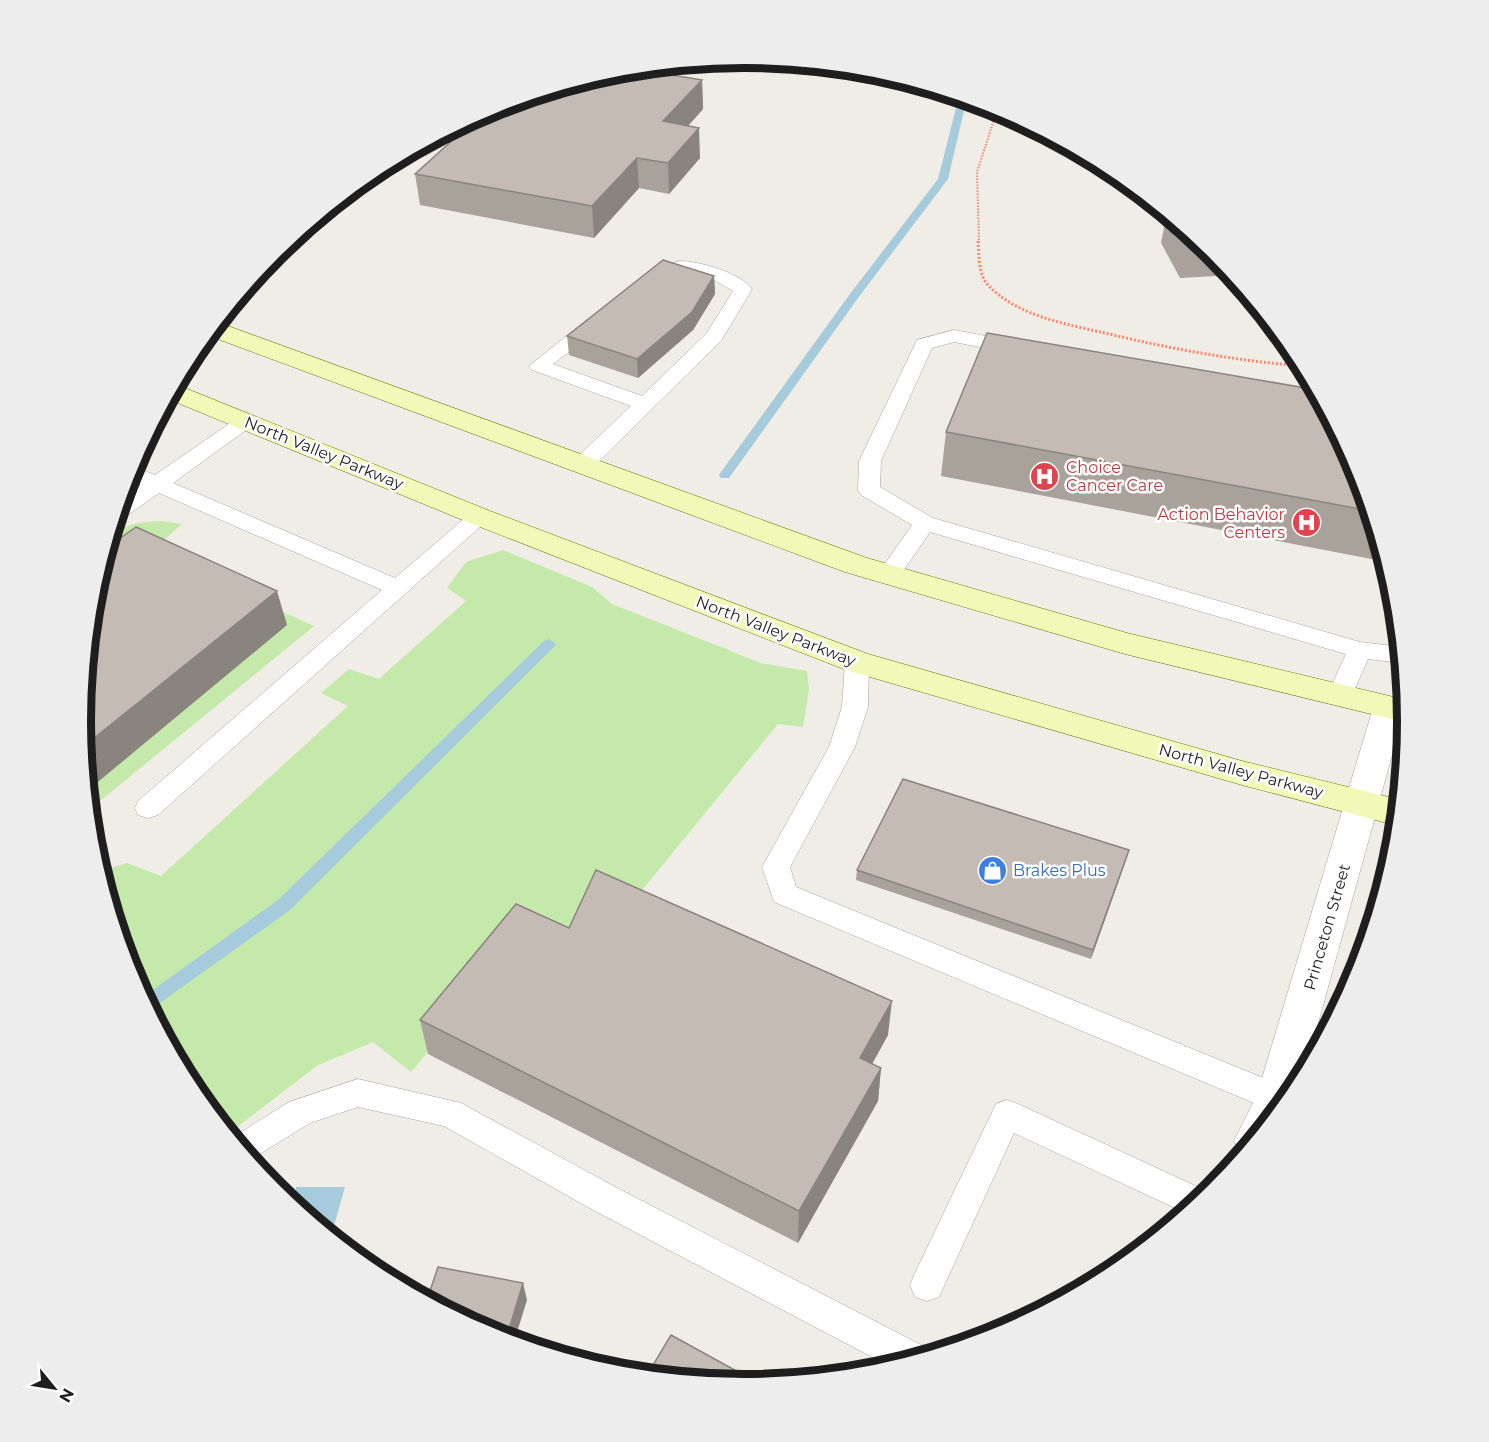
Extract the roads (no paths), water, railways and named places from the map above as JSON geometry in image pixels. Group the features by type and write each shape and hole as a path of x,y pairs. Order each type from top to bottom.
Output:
{"main road":[{"path":"220,331 846,562 1125,643 1398,710"},
{"name":"North Valley Parkway","path":"179,394 480,517 858,662 1242,773 1391,811"}],"street":[{"name":"Princeton Street","path":"1274,1103 1363,803 1398,711"}],"lane":[{"path":"582,465 714,337 743,289 731,280 682,265 660,272 632,294"},
{"path":"614,308 539,366 646,404"},
{"path":"1036,352 954,336 924,344 870,461 869,490 925,524 1359,650 1394,654"},
{"path":"129,504 246,421"},
{"path":"139,477 398,588"},
{"path":"148,808 480,517"},
{"path":"889,575 925,524"},
{"path":"1340,696 1359,650"},
{"path":"858,662 855,707 842,747 776,867 784,894 1277,1098"},
{"path":"247,1145 300,1112 358,1093 450,1113 607,1200 903,1355"},
{"path":"927,1285 1007,1114 1189,1199"}],"water":[{"path":"296,1187 345,1187 333,1228 296,1195"}],"waterway":[{"path":"725,475 854,296 943,179 961,104"},
{"path":"153,999 284,905 549,644"}],"place":[{"name":"Choice Cancer Care","path":"1045,476"},
{"name":"Action Behavior Centers","path":"1306,523"},
{"name":"Brakes Plus","path":"992,870"}]}
